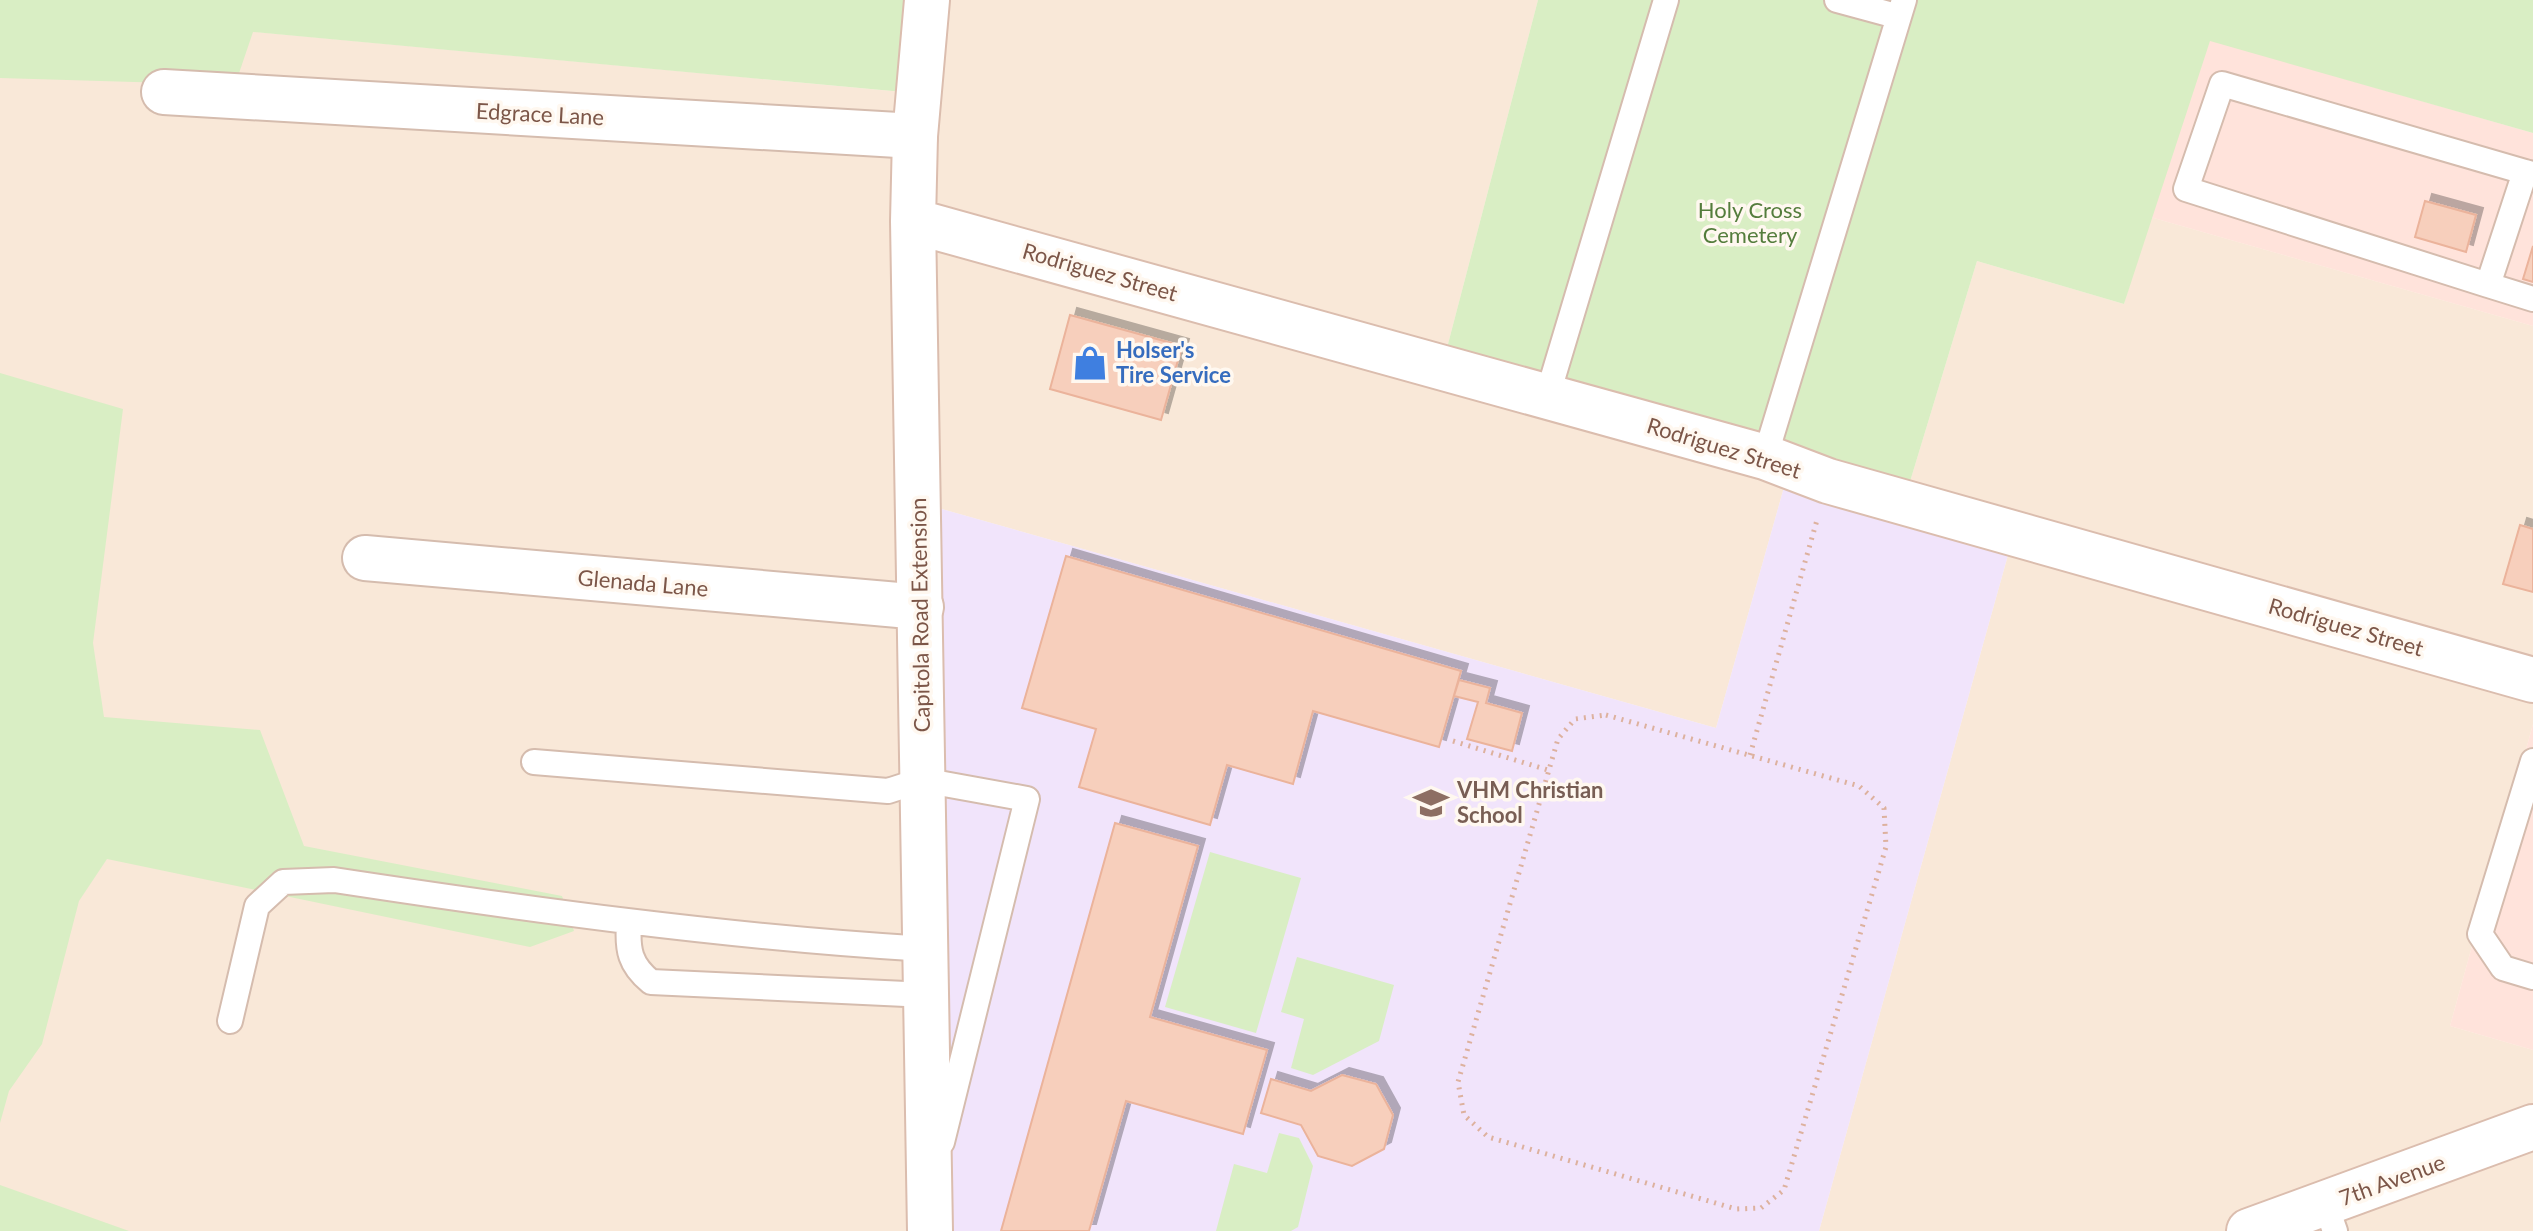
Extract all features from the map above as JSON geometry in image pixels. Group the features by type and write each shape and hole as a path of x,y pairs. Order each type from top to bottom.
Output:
{"street":[{"name":"Capitola Road Extension","path":"927,0 915,136 913,221 930,1211"},
{"name":"Edgrace Lane","path":"164,92 915,136"},
{"name":"Rodriguez Street","path":"913,221 1765,457 1828,481 2533,680"},
{"name":"Glenada Lane","path":"365,558 921,607"},
{"name":"7th Avenue","path":"2249,1231 2330,1217 2533,1127"}],"lane":[{"path":"1547,397 1666,0"},
{"path":"1765,457 1900,8 1837,0"},
{"path":"2488,285 2529,173 2222,84 2186,189 2488,285 2533,299"},
{"path":"2533,761 2480,934 2503,968 2533,977"},
{"path":"534,762 888,791 922,780 1027,799 930,1211"},
{"path":"230,1021 257,906 283,882 334,880 629,923 820,943 926,949"},
{"path":"629,923 631,959 637,970 651,982 927,995"}],"path":[{"path":"1750,755 1828,481"},
{"path":"1606,715 1750,755 1859,786 1884,808 1886,847 1784,1190 1761,1208 1736,1209 1488,1137 1464,1115 1458,1082 1558,739 1575,719 1606,715"},
{"path":"1453,741 1548,770"}],"shaded area":[{"path":"938,0 1538,0 1442,367 1790,466 1716,728 917,502 930,1231 0,1231 0,8 924,94"},
{"path":"2210,40 2533,133 2533,326 2150,217"},
{"path":"2150,217 2533,326 2533,724 2450,1026 2533,1050 2533,1231 1819,1231 2015,530 1905,498 1977,261 2124,304"},
{"name":"VHM Christian School","path":"1790,466 2015,530 1819,1231 930,1231 917,502 1716,728"},
{"path":"2533,724 2533,1050 2450,1026"}],"green space":[{"path":"0,0 938,0 925,94 253,32 235,85 0,78"},
{"name":"Holy Cross Cemetery","path":"1538,0 2533,0 2533,133 2210,41 2124,304 1977,261 1905,498 1442,367"},
{"path":"0,373 123,409 93,643 104,717 260,730 304,846 562,896 574,931 530,947 107,859 79,901 42,1044 9,1091 0,1123"},
{"path":"1210,852 1301,878 1256,1033 1165,1007"},
{"path":"1297,957 1394,985 1379,1041 1313,1075 1291,1068 1304,1019 1281,1012"},
{"path":"1279,1133 1299,1138 1313,1166 1298,1227 1291,1231 1216,1231 1234,1164 1267,1173"},
{"path":"0,1185 129,1231 0,1231"}],"building":[{"path":"2425,201 2476,215 2466,252 2415,237"},
{"path":"2533,246 2533,282 2523,279"},
{"path":"1070,315 1182,346 1161,420 1050,389"},
{"path":"2520,525 2533,529 2533,592 2503,584"},
{"path":"1066,556 1461,671 1439,747 1313,711 1293,784 1227,765 1210,825 1079,787 1096,729 1022,708"},
{"path":"1459,680 1490,688 1486,703 1522,713 1512,751 1467,739 1478,702 1454,696"},
{"path":"1115,823 1198,846 1150,1017 1267,1050 1243,1134 1126,1101 1089,1231 1001,1231"},
{"path":"1342,1075 1376,1084 1393,1115 1384,1149 1352,1166 1318,1156 1301,1125 1261,1113 1271,1079 1311,1091"}],"place":[{"name":"Holser's Tire Service","path":"1090,363"},
{"name":"VHM Christian School","path":"1431,803"}]}
